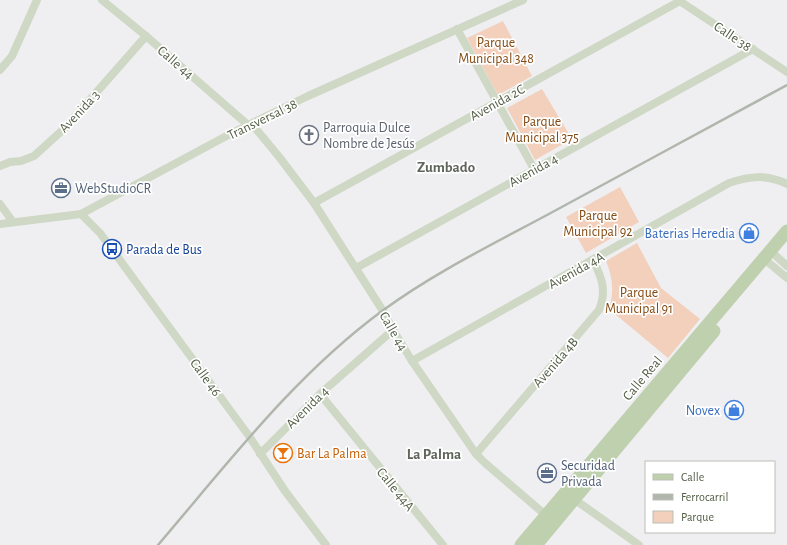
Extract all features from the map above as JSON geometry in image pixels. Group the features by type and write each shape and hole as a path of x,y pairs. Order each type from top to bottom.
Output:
{"main road":[{"name":"Calle Real","path":"521,545 551,519 787,231"},
{"name":"Calle Real","path":"570,496 787,244"},
{"name":"Calle Real","path":"536,545 551,519"}],"street":[{"path":"0,70 12,56 37,0"},
{"name":"Calle 44","path":"102,0 250,125 280,158 314,203 383,311 392,330 412,361 476,454 551,519"},
{"name":"Transversal 38","path":"0,224 81,214 308,96 523,0"},
{"name":"Calle 38","path":"679,1 787,72"},
{"name":"Avenida 2C","path":"314,203 679,1"},
{"path":"457,29 534,169"},
{"name":"Avenida 3","path":"0,166 34,156 66,127 146,36"},
{"name":"Avenida 4","path":"356,268 753,49"},
{"name":"Avenida 4A","path":"412,361 729,184 741,179 762,176 779,180 787,184"},
{"path":"0,204 13,222"},
{"name":"Calle 46","path":"81,214 100,233 249,436 285,491 326,545"},
{"path":"773,259 787,266"},
{"path":"773,259 787,278"},
{"name":"Avenida 4B","path":"476,454 599,310 602,302 604,287 593,260"},
{"name":"Avenida 4","path":"260,454 320,394 392,330"},
{"name":"Calle 44A","path":"320,394 442,545"},
{"path":"570,496 639,545"}],"green space":[{"name":"Parque Municipal 348","path":"503,21 532,76 498,95 467,38"},
{"name":"Parque Municipal 375","path":"542,89 572,139 535,160 507,108"},
{"name":"Parque Municipal 92","path":"620,187 639,222 586,253 566,217"},
{"name":"Parque Municipal 91","path":"637,243 661,288 700,319 668,358 609,309 612,297 612,285 606,261"}],"railway":[{"path":"158,545 237,452 291,392 350,336 382,311 422,284 463,260 787,85"}],"place":[{"name":"Parroquia Dulce Nombre de Jesús","path":"309,135"},
{"name":"WebStudioCR","path":"61,188"},
{"name":"Baterias Heredia","path":"749,233"},
{"name":"Parada de Bus","path":"112,249"},
{"name":"Novex","path":"734,410"},
{"name":"Bar La Palma","path":"283,453"},
{"name":"Securidad Privada","path":"547,473"}],"district":[{"name":"Zumbado","path":"446,167"},
{"name":"La Palma","path":"434,454"}]}
